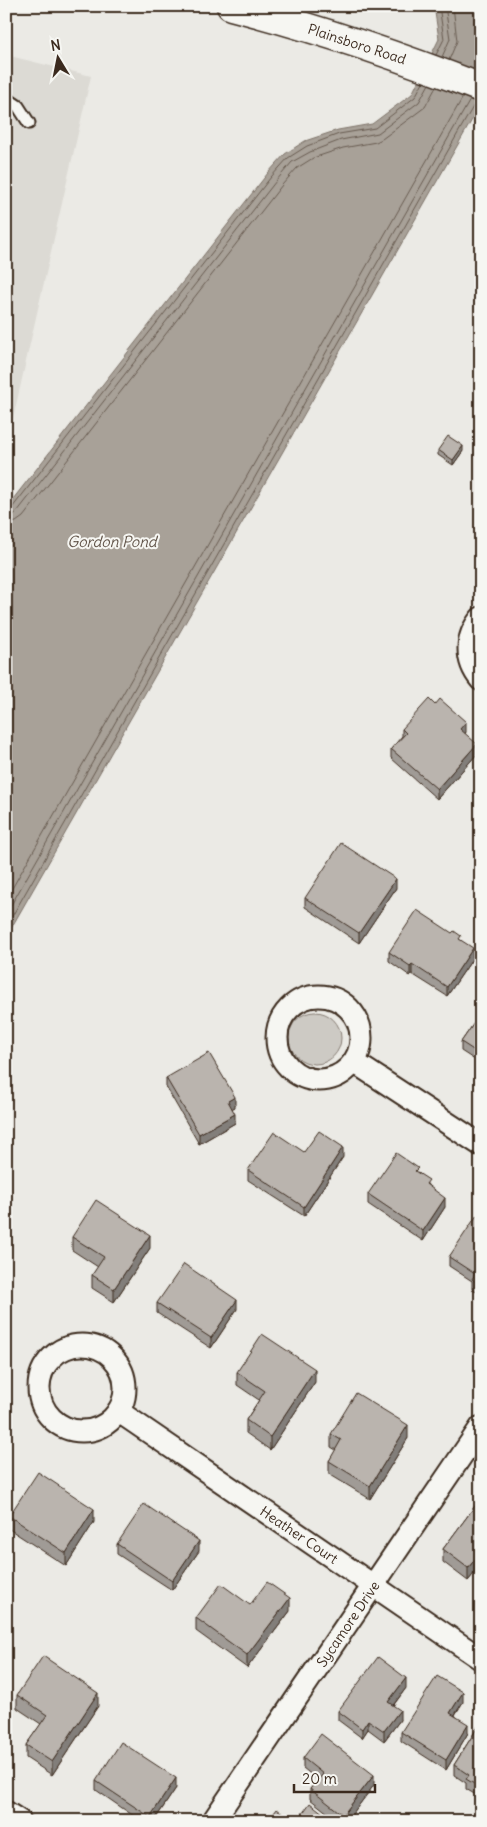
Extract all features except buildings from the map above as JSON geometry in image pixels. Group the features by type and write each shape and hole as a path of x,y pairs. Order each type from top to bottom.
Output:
{"street":[{"name":"Plainsboro Road","path":"231,6 308,27 409,60 481,88"},
{"path":"481,618 472,631 468,648 471,665 481,680"},
{"path":"354,1062 481,1145"},
{"path":"74,1346 91,1346 106,1353 118,1365 124,1381 124,1397 118,1411 105,1424 89,1430 72,1430 57,1424 45,1411 39,1396 40,1379 46,1364 58,1352 74,1346"},
{"name":"Heather Court","path":"118,1411 481,1659"},
{"name":"Sycamore Drive","path":"213,1821 481,1427"},
{"path":"6,1812 20,1821"}],"lane":[{"path":"6,98 18,106 29,123"}],"shaded area":[{"path":"6,55 91,76 6,449"},
{"path":"315,1012 325,1014 333,1020 339,1028 341,1038 339,1048 333,1056 325,1062 315,1064 305,1062 297,1056 291,1048 289,1038 291,1028 297,1020 305,1014"}],"water":[{"name":"Gordon Pond","path":"434,6 481,6 481,104 6,937 6,508 268,173 285,154 305,141 338,130 372,124 412,94 439,39"}]}
